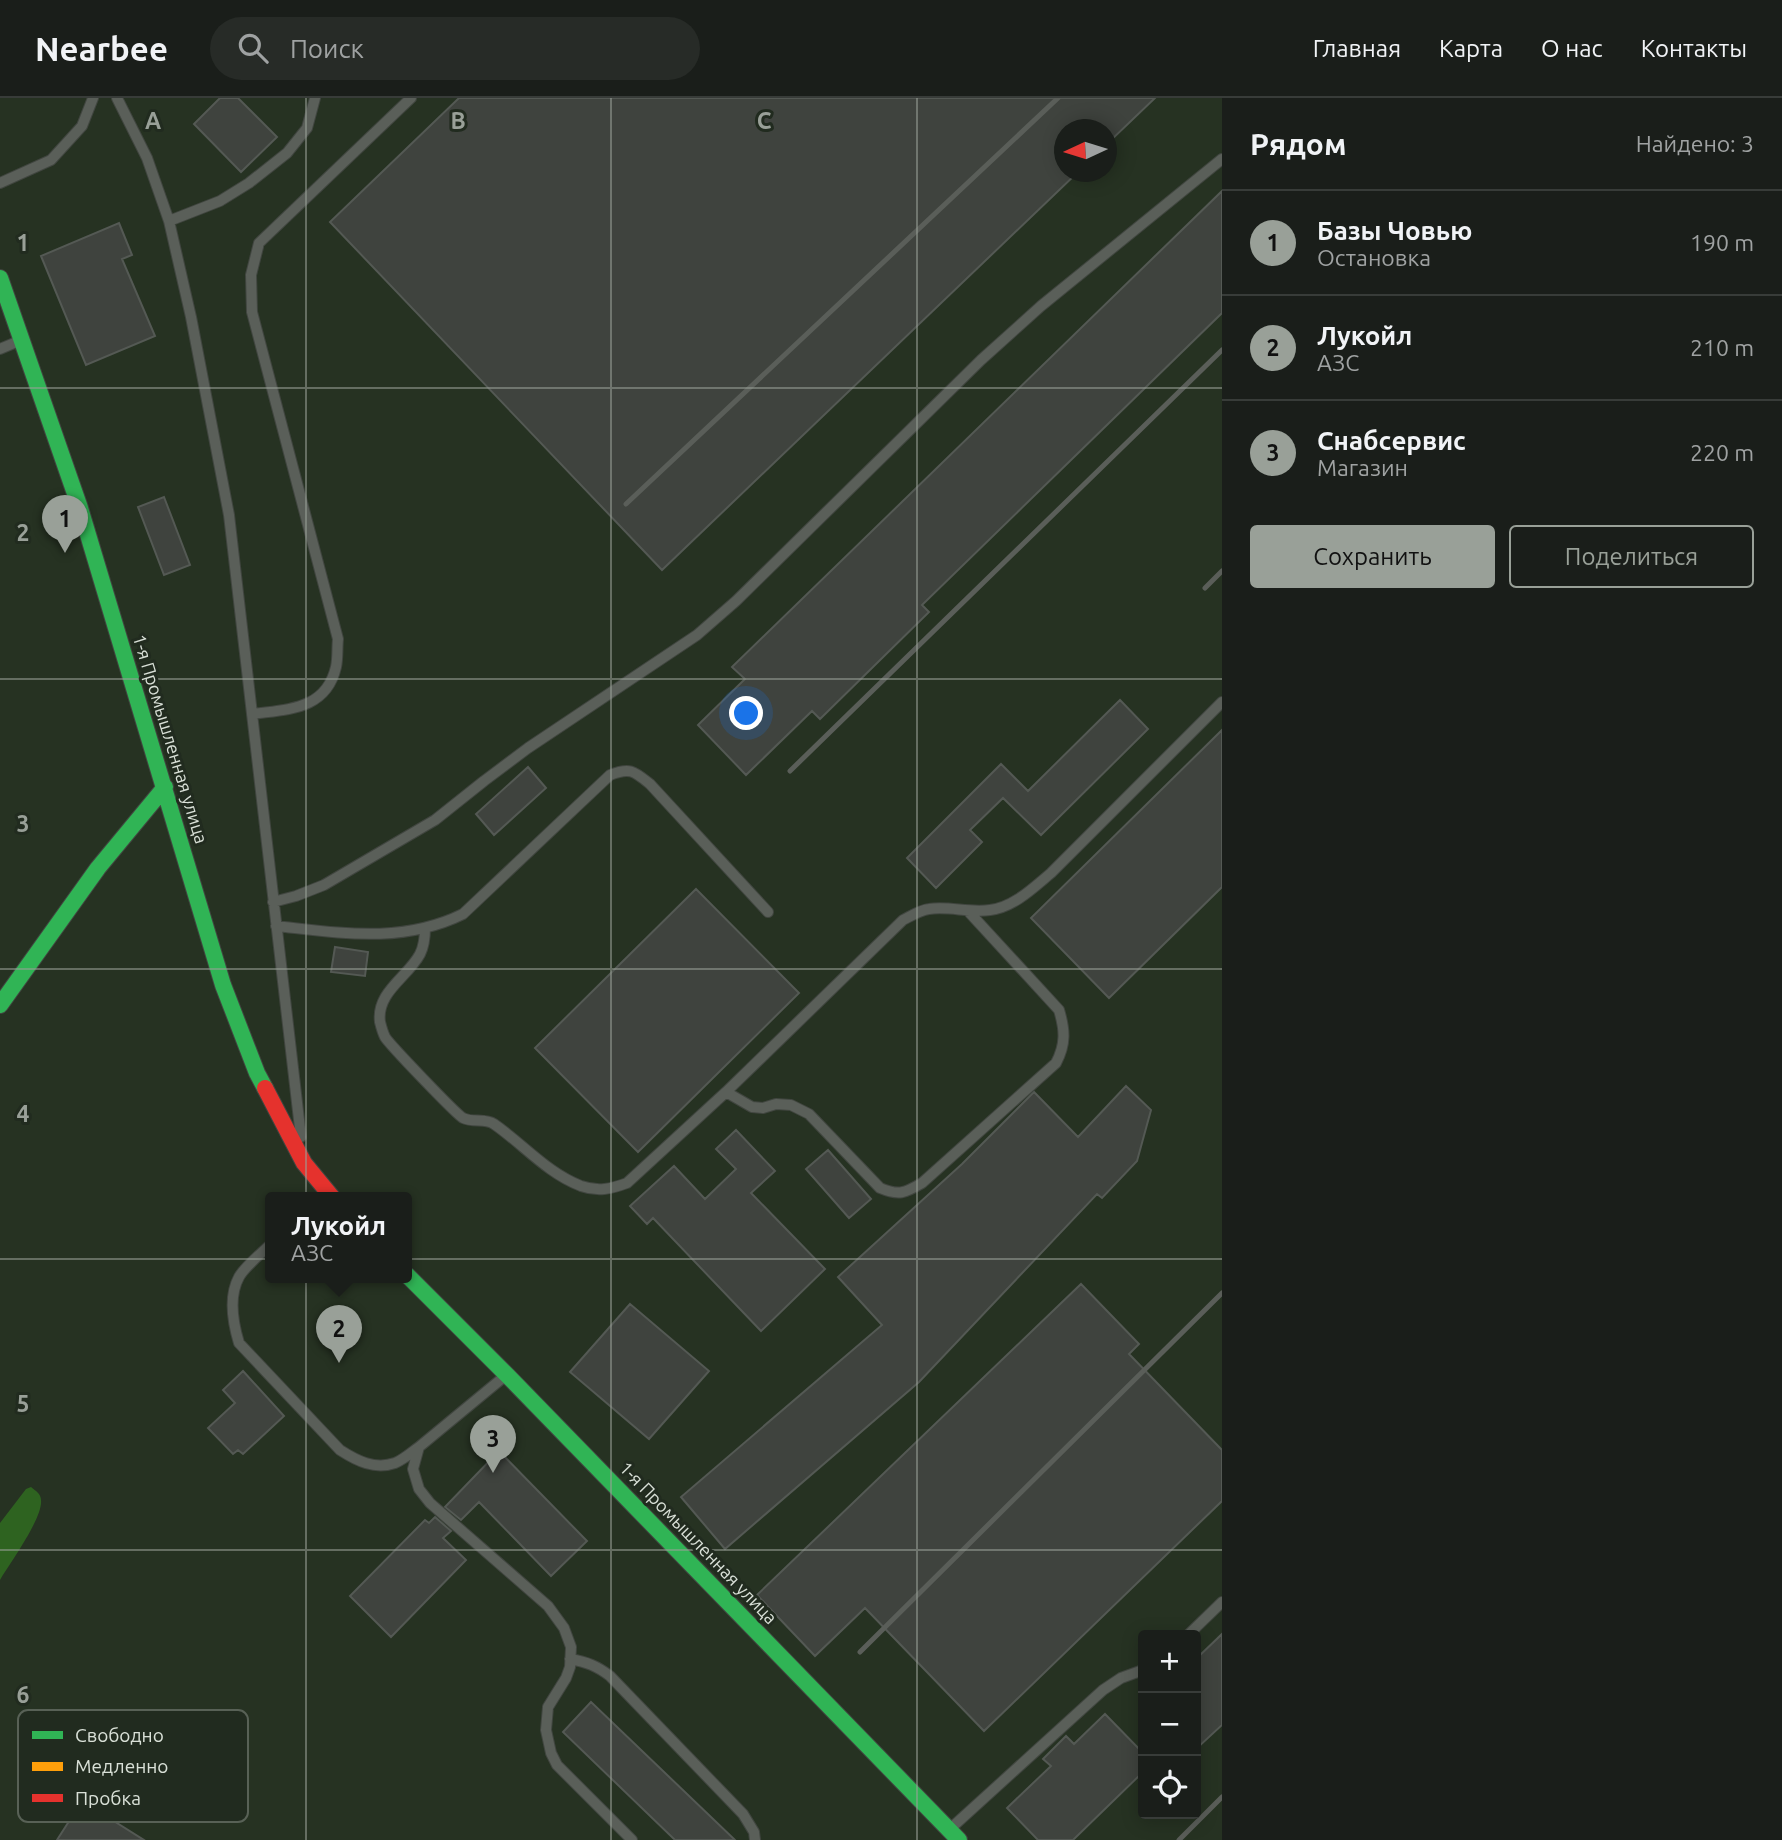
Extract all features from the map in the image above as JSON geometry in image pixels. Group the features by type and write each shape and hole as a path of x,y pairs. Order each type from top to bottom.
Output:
{"main road":[{"name":"1-я Промышленная улица","path":"0,278 80,508 223,985 257,1073 304,1163 323,1192"},
{"path":"0,1005 99,868 165,788"},
{"name":"1-я Промышленная улица","path":"412,1280 954,1835"}],"lane":[{"path":"0,183 51,160 82,126 93,98"},
{"path":"117,98 147,158 169,221 191,317 229,514 304,1163"},
{"path":"169,221 220,201 249,183 287,153 307,128 315,98"},
{"path":"253,714 312,703 327,689 336,668 338,639 252,312 251,275 259,243 411,98"},
{"path":"273,902 324,885 435,820 528,748 697,635 736,601 981,359 1041,306 1222,159"},
{"path":"0,349 21,341"},
{"path":"425,928 425,942 419,957 389,990 382,1006 380,1021 386,1038 463,1118 490,1121 565,1178 595,1190 612,1189 628,1183 903,920 926,909 991,910 1012,903 1042,881 1222,702"},
{"path":"276,926 370,934 425,928 464,914 610,775 623,770 636,773 650,784 768,912"},
{"path":"726,1092 752,1108 776,1104 791,1105 808,1114 880,1188 891,1192 907,1192 922,1183 1056,1063 1064,1049 1059,1010 968,911"},
{"path":"265,1250 239,1277 233,1298 233,1322 239,1343 340,1450 353,1459 370,1465 395,1463 419,1447 507,1375"},
{"path":"419,1447 413,1469 419,1489 430,1503 548,1606 564,1628 571,1647 570,1667 548,1707 546,1730 551,1753 557,1765 632,1840"},
{"path":"1193,1630 1222,1602"},
{"path":"570,1659 596,1666 610,1676 743,1814 754,1832 755,1840"},
{"path":"954,1835 1103,1690 1121,1678 1138,1672"}],"shaded area":[{"path":"0,98 1222,98 1222,1840 0,1840"}],"green space":[{"path":"31,1487 41,1500 37,1518 0,1580 0,1523 26,1489"}],"building":[{"path":"220,98 238,98 277,137 241,172 194,124"},
{"path":"459,98 1155,98 1117,134 1117,119 1054,119 1054,182 1068,182 662,570 330,222"},
{"path":"1222,191 1222,313 922,605 929,612 820,719 812,711 746,775 698,725 745,679 732,667"},
{"path":"119,223 132,255 122,259 155,336 86,365 41,256"},
{"path":"164,497 190,565 164,575 138,507"},
{"path":"1120,700 1148,729 1041,835 1003,798 970,830 982,842 936,888 907,858 1001,764 1028,791"},
{"path":"1222,730 1222,887 1109,998 1031,918"},
{"path":"528,767 546,788 494,835 476,814"},
{"path":"696,889 799,993 638,1152 535,1048"},
{"path":"335,947 368,952 365,976 331,972"},
{"path":"1126,1086 1151,1110 1137,1161 1102,1198 1097,1194 919,1382 725,1549 681,1497 882,1325 838,1277 962,1164 1034,1092 1078,1137"},
{"path":"736,1130 775,1171 751,1193 825,1269 761,1331 653,1218 647,1224 630,1206 674,1166 705,1199 736,1169 716,1149"},
{"path":"828,1150 871,1199 849,1218 806,1169"},
{"path":"1081,1284 1139,1344 1129,1354 1222,1450 1222,1501 984,1731 865,1608 815,1656 757,1595"},
{"path":"630,1304 709,1371 649,1439 570,1372"},
{"path":"243,1371 284,1416 243,1454 238,1450 233,1454 208,1428 235,1403 223,1390"},
{"path":"499,1451 587,1541 551,1576 479,1502 461,1520 445,1507"},
{"path":"435,1517 451,1531 443,1538 466,1560 391,1637 350,1596 425,1520 429,1523"},
{"path":"1222,1634 1222,1725 1201,1744 1201,1693 1201,1654"},
{"path":"591,1702 735,1840 675,1840 563,1732"},
{"path":"1105,1714 1138,1748 1138,1777 1073,1840 1038,1840 1007,1808 1051,1766 1043,1759 1066,1736 1074,1744"},
{"path":"69,1822 115,1822 144,1840 57,1840"}],"railway":[{"path":"626,504 1058,98"},
{"path":"790,771 1222,350"},
{"path":"1205,588 1222,571"},
{"path":"860,1652 1222,1293"},
{"path":"1179,1840 1222,1797"}],"traffic: fast":[{"path":"0,278 80,508 223,985 265,1088"},
{"path":"0,1005 98,868 165,787"},
{"path":"412,1280 959,1840"}],"traffic: jam":[{"path":"265,1088 304,1163 328,1192"}],"place":[{"name":"Базы Човью","path":"65,553"},
{"name":"Лукойл","path":"339,1363"},
{"name":"Снабсервис","path":"493,1473"}]}
